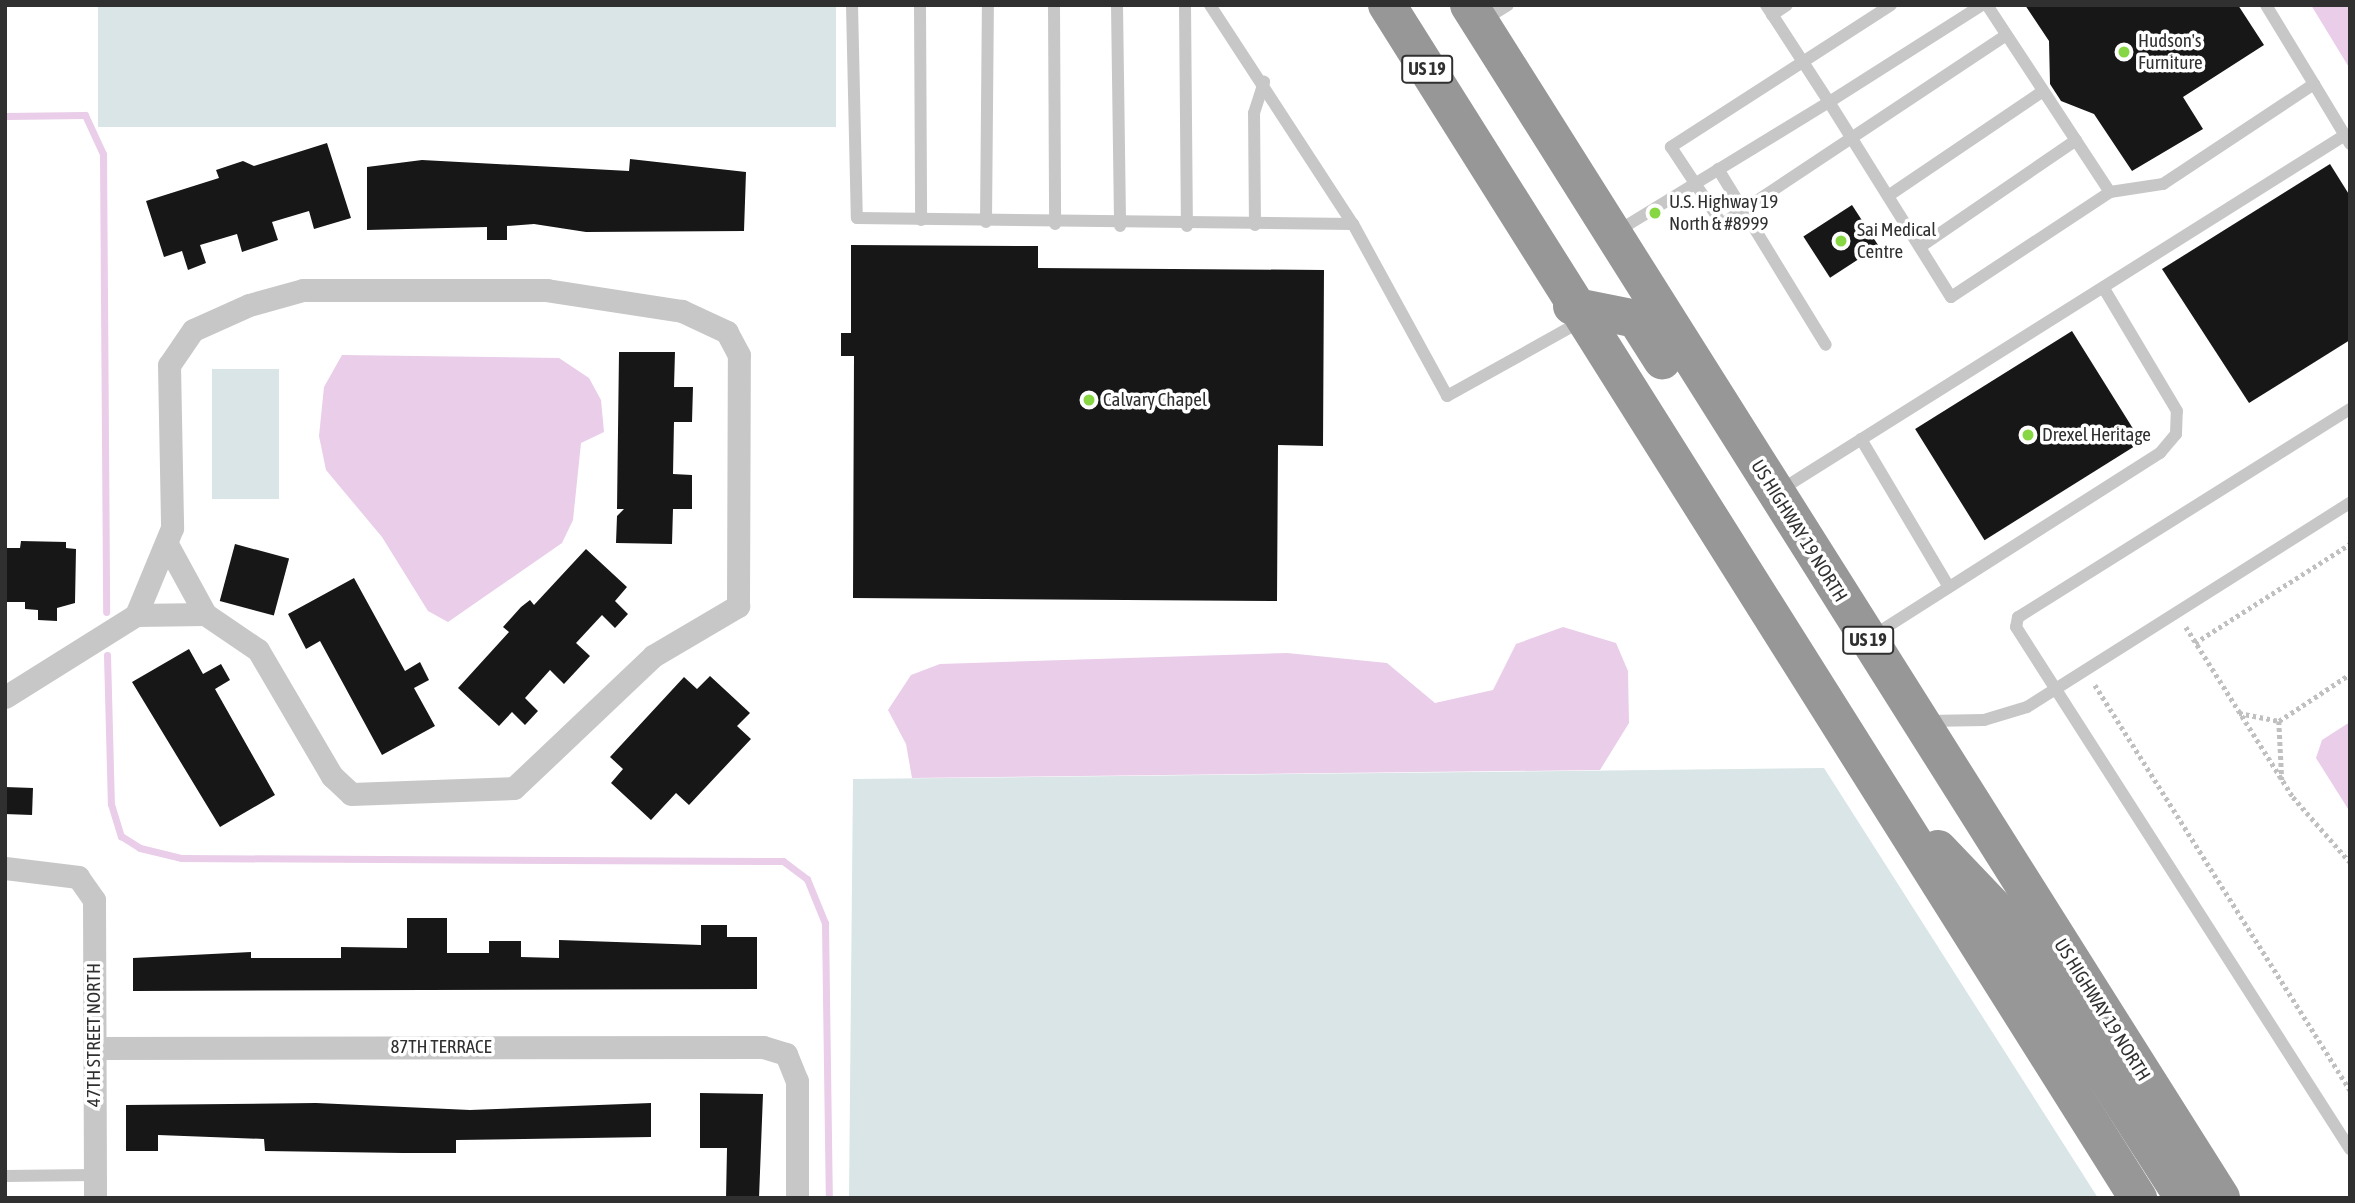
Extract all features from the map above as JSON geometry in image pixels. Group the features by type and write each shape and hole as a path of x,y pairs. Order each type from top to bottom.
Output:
{"highway":[{"name":"US 19","path":"1387,5 1577,313 2138,1198"},
{"name":"US HIGHWAY 19 NORTH","path":"1485,11 1612,234 2221,1198"},
{"path":"1577,313 1636,319 1846,646 1911,708"},
{"path":"1877,783 2004,918 2183,1198"}],"street":[{"path":"136,615 168,546 169,365 193,330 249,305 303,290 547,290 682,311 727,332 739,355 738,606 653,656 514,788 351,794 332,776 258,650 205,614 168,546"},
{"path":"5,697 136,615 205,614"},
{"name":"47TH STREET NORTH","path":"5,868 78,877 94,901 95,1186"},
{"name":"87TH TERRACE","path":"95,1048 763,1047 786,1054 797,1081 797,1198"}],"lane":[{"path":"852,5 857,218 1120,226 1353,224"},
{"path":"920,5 921,220"},
{"path":"986,222 988,5"},
{"path":"1054,5 1055,224"},
{"path":"1117,5 1120,226"},
{"path":"1185,5 1187,226"},
{"path":"1210,5 1264,82 1353,224 1447,396 1577,313"},
{"path":"1787,5 1769,10 1951,298 2110,192 2163,184 2314,84"},
{"path":"1891,5 1671,147 1722,224 2006,35"},
{"path":"1612,234 1984,5 2110,192"},
{"path":"1775,493 2103,287 2347,140 2266,5"},
{"path":"1255,225 1254,113 1264,82"},
{"path":"1888,197 2043,91"},
{"path":"1920,247 2076,140"},
{"path":"1718,169 1826,345"},
{"path":"1867,639 2160,453 2176,433 2177,411 2103,287"},
{"path":"2350,409 2018,617 2016,627 2062,703 2350,1149"},
{"path":"1861,439 1949,587"},
{"path":"1911,708 1984,720 2054,690 2350,503"},
{"path":"5,1176 95,1186"}],"path":[{"path":"2195,643 2350,544"},
{"path":"2174,632 2184,625 2282,781 2350,862"},
{"path":"2239,713 2278,721 2350,674"},
{"path":"2062,703 2102,678"},
{"path":"2094,683 2350,1090"},
{"path":"2278,721 2282,781"}],"shaded area":[{"path":"98,5 836,5 836,127 98,127"},
{"path":"2311,5 2350,5 2350,69"},
{"path":"342,355 559,358 589,378 601,400 604,432 581,443 573,520 562,543 448,622 428,611 382,537 326,470 319,436 324,387"},
{"path":"212,369 279,369 279,499 212,499"},
{"path":"1563,627 1616,643 1628,671 1629,723 1600,770 912,778 906,744 888,710 911,675 940,664 1287,653 1387,663 1435,703 1493,690 1516,644"},
{"path":"2350,722 2350,812 2316,758 2322,740"},
{"path":"1824,768 2098,1198 849,1198 853,779"}],"building":[{"path":"2025,5 2238,5 2264,45 2183,97 2203,129 2132,171 2094,114 2061,101 2050,84 2049,41"},
{"path":"327,143 351,218 314,229 309,211 272,222 278,240 242,252 237,234 200,245 206,263 188,270 182,251 164,257 146,201 219,178 216,170 243,161 254,166"},
{"path":"630,159 746,172 744,231 586,232 534,224 507,226 507,240 487,240 487,227 367,230 367,167 422,160 629,171"},
{"path":"2330,164 2350,196 2350,340 2249,403 2162,269"},
{"name":"Sai Medical Centre","path":"1852,205 1879,246 1830,278 1803,237"},
{"name":"Calvary Chapel","path":"851,245 1038,246 1038,268 1324,270 1323,446 1278,445 1277,601 853,598 854,356 841,356 841,333 851,333"},
{"name":"Drexel Heritage","path":"2072,331 2141,442 1985,540 1915,429"},
{"path":"619,352 675,352 674,387 693,387 692,422 674,422 673,474 692,475 692,509 673,509 672,544 616,543 617,516 624,509 617,509"},
{"path":"21,541 66,542 66,548 76,549 75,603 57,608 57,621 38,620 38,610 25,609 25,602 5,602 5,548 20,548"},
{"path":"235,544 289,558 274,615 220,601"},
{"path":"586,549 627,587 615,601 628,614 615,628 602,615 576,643 590,656 564,684 550,670 525,698 538,711 525,725 512,712 499,726 458,688 509,632 503,627 521,607 530,600 534,605"},
{"path":"354,578 405,671 420,662 429,680 414,688 435,726 382,755 320,641 306,649 288,614"},
{"path":"189,649 203,674 221,664 230,680 215,689 275,795 220,827 132,682"},
{"path":"710,676 750,713 737,726 751,739 689,805 676,793 651,820 611,783 623,769 610,757 684,677 697,689"},
{"path":"5,787 33,788 32,815 5,814"},
{"path":"407,918 447,918 447,953 489,953 489,941 521,941 521,957 559,958 559,940 701,945 701,925 727,925 727,937 757,937 757,989 133,991 133,958 251,952 251,958 341,958 341,947 407,948"},
{"path":"700,1093 763,1094 759,1198 726,1198 727,1148 700,1148"},
{"path":"316,1103 470,1110 651,1103 651,1137 456,1140 456,1153 403,1153 265,1151 264,1139 158,1135 158,1151 126,1151 126,1105"}],"waterway":[{"path":"5,116 85,115 103,154 106,612"},
{"path":"107,655 111,804 121,836 140,848 181,858 783,861 807,879 825,923 829,1198"}],"place":[{"name":"Hudson's Furniture","path":"2124,52"},
{"name":"U.S. Highway 19 North & #8999","path":"1655,213"},
{"name":"Sai Medical Centre","path":"1841,241"},
{"name":"Calvary Chapel","path":"1089,400"},
{"name":"Drexel Heritage","path":"2028,435"}]}
